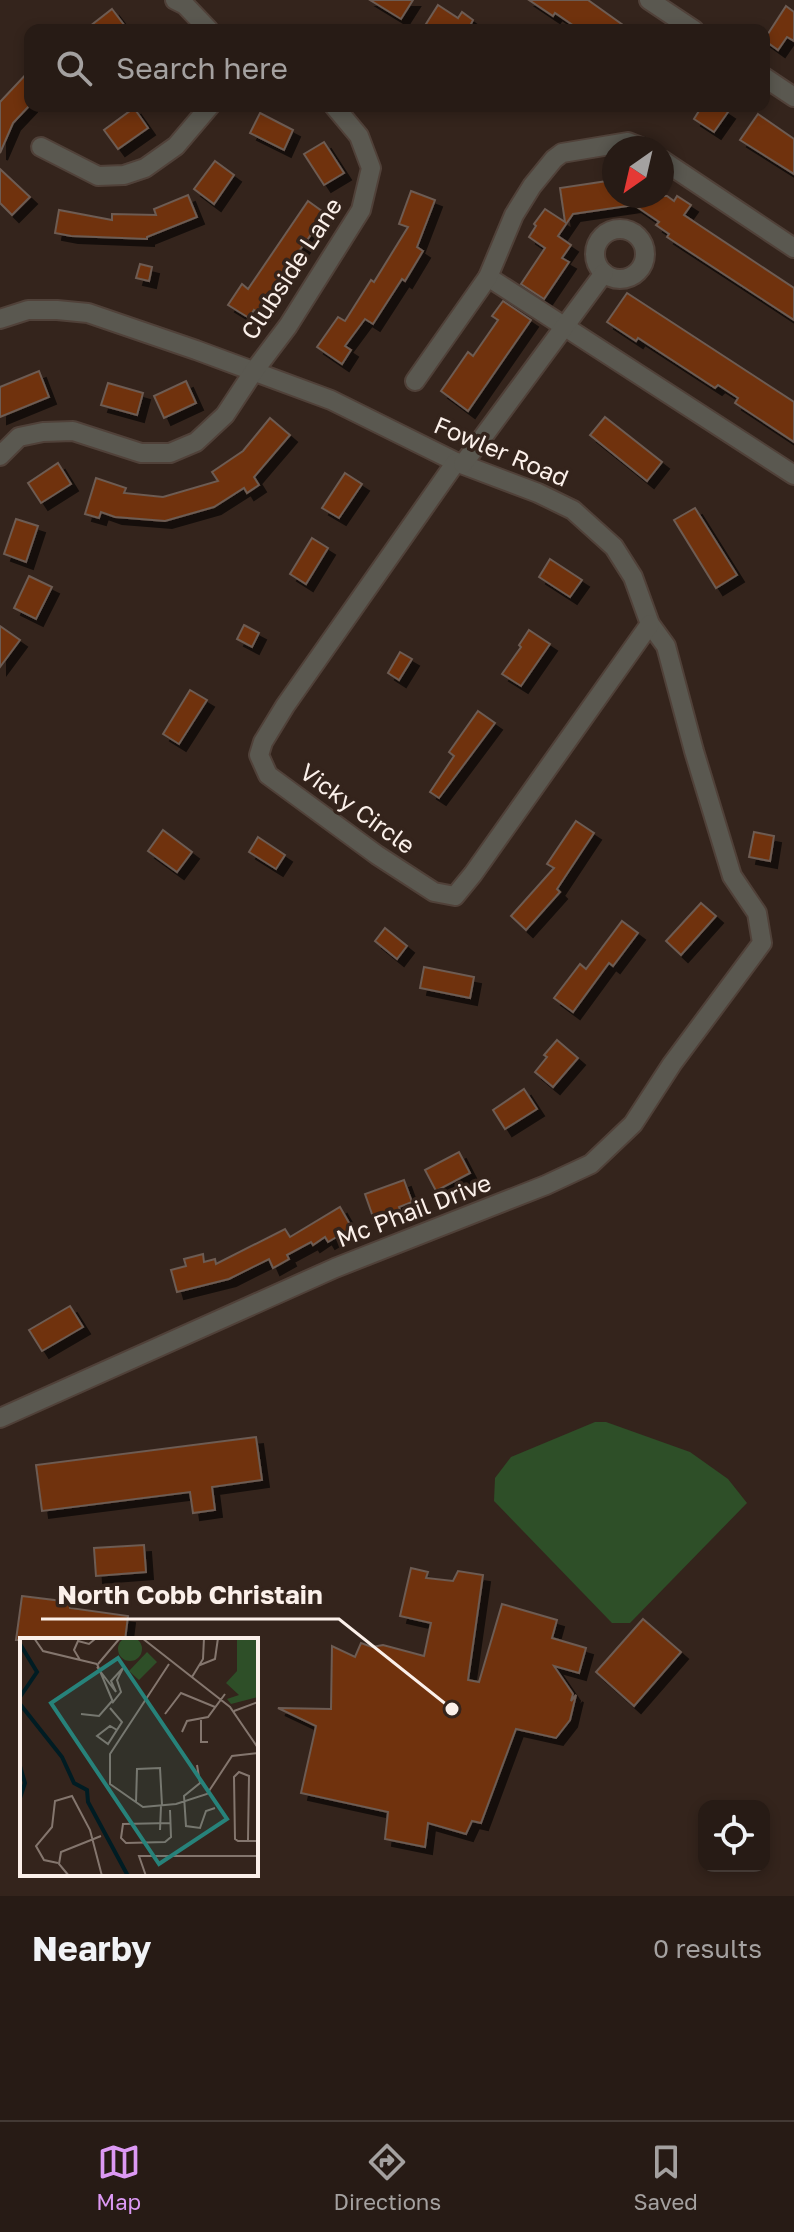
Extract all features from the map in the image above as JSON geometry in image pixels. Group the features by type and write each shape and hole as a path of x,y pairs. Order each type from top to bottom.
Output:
{"street":[{"path":"175,0 185,5 203,24"},
{"path":"649,0 685,24"},
{"path":"770,81 794,97"},
{"path":"41,147 98,176 124,175 145,168 176,146 205,112"},
{"name":"Clubside Lane","path":"0,456 19,437 73,431 141,453 170,453 196,442 225,415 288,326 361,210 371,168 359,136 339,112"},
{"path":"415,381 488,277 514,215 532,186 562,153 602,146"},
{"path":"674,168 794,248"},
{"path":"459,463 604,273"},
{"path":"488,277 794,475"},
{"name":"Fowler Road","path":"0,319 28,310 88,313 331,400 459,463 573,510 614,547 633,577 650,624 666,646 732,876 757,913 762,943"},
{"name":"Vicky Circle","path":"459,463 285,706 263,742 259,755 268,775 422,885 434,892 455,896 650,624"},
{"name":"Mc Phail Drive","path":"0,1418 335,1268 546,1185 591,1164 633,1124 672,1064 762,943"}],"green space":[{"path":"595,1422 606,1422 690,1452 728,1479 747,1503 630,1623 612,1623 494,1501 495,1478 511,1457"}],"building":[{"path":"370,0 413,0 401,19"},
{"path":"529,0 588,0 622,24 571,24 555,13 553,16"},
{"path":"438,5 458,18 462,12 473,20 471,24 426,24"},
{"path":"786,6 794,12 794,41 787,37 778,50 770,44 770,31"},
{"path":"112,9 123,24 93,24"},
{"path":"24,76 24,111 13,123 0,153 0,102"},
{"path":"129,112 137,112 148,128 118,149 104,130"},
{"path":"698,112 728,112 714,132 694,119"},
{"path":"260,113 293,130 284,150 250,133"},
{"path":"758,114 794,139 794,174 740,140"},
{"path":"324,142 344,173 324,185 304,154"},
{"path":"215,161 234,175 214,204 194,189"},
{"path":"0,169 30,197 12,215 0,203"},
{"path":"602,182 602,208 614,208 573,214 558,236 571,245 562,258 569,262 544,299 521,284 545,248 529,237 536,226 534,224 545,209 565,222 560,188"},
{"path":"411,191 435,200 417,247 423,251 373,324 365,319 345,346 351,350 342,364 317,347 338,317 345,321 408,227 399,224"},
{"path":"188,195 197,217 147,239 55,233 59,210 112,220 112,214 156,215 154,209"},
{"path":"677,196 691,205 684,215 794,288 794,320 667,237 669,234 656,225 659,222 638,208 674,208"},
{"path":"308,201 326,214 294,258 297,259 262,315 254,310 249,318 228,305 242,284 248,289"},
{"path":"140,264 152,267 149,281 136,278"},
{"path":"627,293 794,402 794,442 735,403 738,398 718,385 715,388 638,338 636,341 607,322"},
{"path":"503,301 531,320 468,411 441,391 468,352 473,356 498,320 492,316"},
{"path":"39,371 49,397 0,417 0,387"},
{"path":"186,381 196,403 164,418 154,396"},
{"path":"108,383 143,393 137,415 101,405"},
{"path":"605,417 662,462 647,481 590,435"},
{"path":"270,418 290,435 254,477 259,485 247,493 244,488 214,507 165,521 115,517 101,512 99,518 85,514 96,478 126,488 124,493 163,497 218,481 212,472 243,451"},
{"path":"58,463 71,484 41,503 28,483"},
{"path":"345,473 362,484 339,518 322,508"},
{"path":"695,508 737,575 716,588 674,520"},
{"path":"16,519 38,526 26,562 4,554"},
{"path":"312,538 328,548 306,584 290,574"},
{"path":"550,559 582,580 570,597 539,577"},
{"path":"29,576 52,587 36,619 14,608"},
{"path":"244,625 259,633 252,647 237,639"},
{"path":"0,626 20,640 0,667"},
{"path":"529,630 550,644 521,686 502,674"},
{"path":"400,652 412,659 399,680 388,673"},
{"path":"190,690 207,700 179,744 163,734"},
{"path":"478,711 495,723 439,798 430,792 454,756 449,752"},
{"path":"576,821 594,833 557,889 560,892 526,930 511,916 554,868 547,864"},
{"path":"163,830 192,852 177,872 148,851"},
{"path":"754,832 774,836 770,861 749,857"},
{"path":"258,837 285,855 276,869 249,852"},
{"path":"701,903 716,916 681,955 666,941"},
{"path":"622,921 638,933 613,966 609,963 573,1012 554,998 580,964 586,969"},
{"path":"385,928 407,946 397,959 375,941"},
{"path":"424,967 474,977 470,998 420,988"},
{"path":"557,1040 578,1058 553,1087 535,1072"},
{"path":"524,1089 537,1109 505,1129 493,1110"},
{"path":"459,1152 470,1173 436,1191 425,1170"},
{"path":"404,1180 412,1202 399,1207 401,1213 385,1219 383,1213 373,1217 365,1194"},
{"path":"340,1207 352,1228 328,1242 325,1237 313,1245 311,1242 287,1255 289,1259 273,1268 269,1259 229,1279 177,1292 171,1270 186,1266 184,1259 203,1254 204,1262 215,1259 216,1264 285,1229 290,1237"},
{"path":"70,1306 83,1327 42,1351 29,1330"},
{"path":"256,1437 262,1480 212,1487 215,1510 193,1513 190,1492 42,1511 36,1465"},
{"path":"144,1545 146,1572 96,1576 94,1548"},
{"path":"411,1568 428,1572 426,1578 453,1581 458,1571 483,1575 468,1680 479,1682 502,1604 557,1620 552,1638 586,1648 579,1673 554,1666 573,1694 571,1701 576,1695 570,1720 556,1738 516,1729 481,1823 472,1821 466,1834 428,1823 425,1847 385,1839 388,1812 301,1793 316,1726 278,1708 331,1709 332,1646 355,1657 361,1643 372,1647 383,1645 424,1656 431,1623 400,1616"},
{"path":"22,1596 70,1602 70,1608 128,1616 125,1638 16,1640"},
{"path":"643,1619 681,1652 634,1706 596,1672"}],"place":[{"name":"North Cobb Christain","path":"452,1709"}]}
